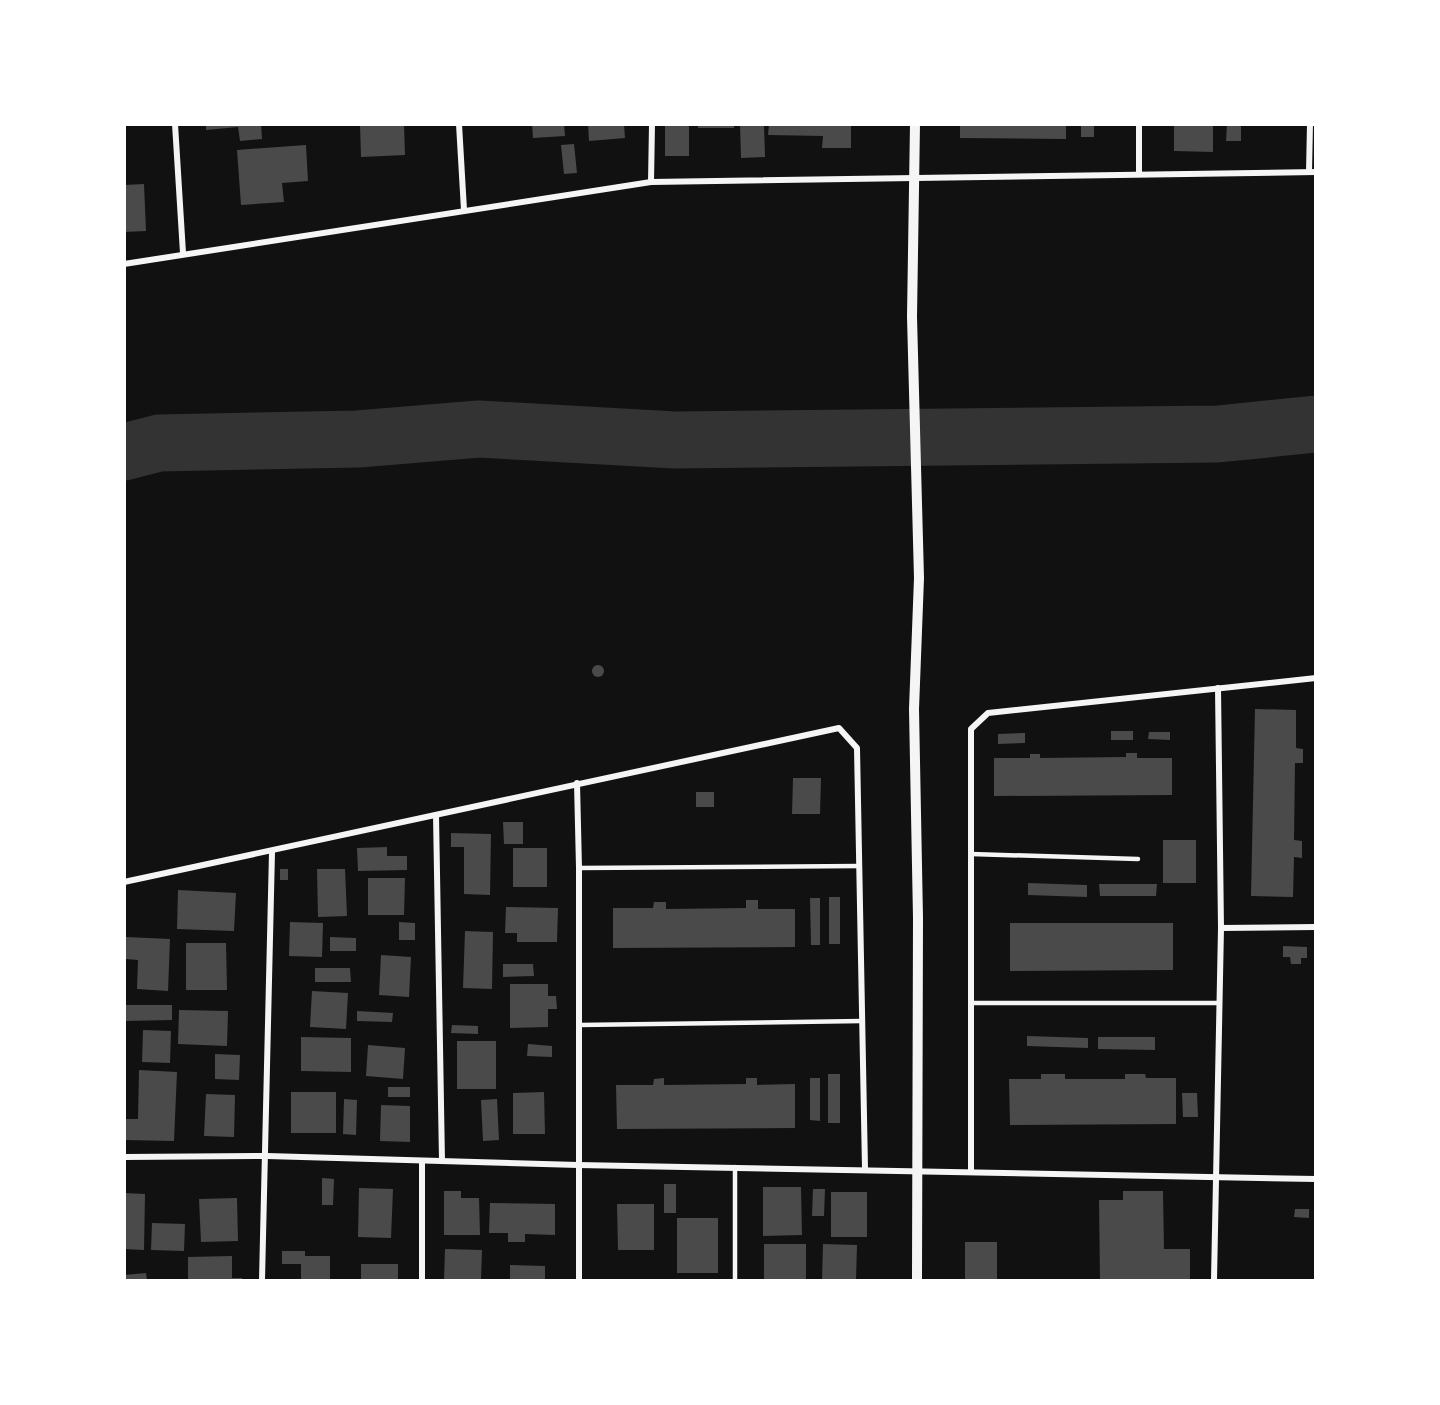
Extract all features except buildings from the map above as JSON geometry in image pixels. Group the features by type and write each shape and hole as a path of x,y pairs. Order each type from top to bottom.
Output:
{"street":[{"path":"175,124 183,253"},
{"path":"459,124 464,210"},
{"path":"651,182 652,124"},
{"path":"915,124 912,317 919,578 914,709 918,918 917,1281"},
{"path":"1138,174 1139,124"},
{"path":"124,264 651,182 913,176 1312,172 1310,124"},
{"path":"971,1171 971,729 988,713 1316,678"},
{"path":"1214,1281 1214,1176 1221,928 1218,688"},
{"path":"124,882 272,852 577,783 839,728 857,748 865,1169"},
{"path":"577,783 579,1281"},
{"path":"435,815 442,1161"},
{"path":"262,1281 267,1156 272,852"},
{"path":"1221,928 1316,927"},
{"path":"124,1156 267,1156 578,1166 916,1169 1316,1179"},
{"path":"422,1161 422,1281"}],"lane":[{"path":"971,854 1138,859"},
{"path":"579,868 859,866"},
{"path":"971,1003 1219,1003"},
{"path":"579,1025 862,1021"},
{"path":"735,1167 735,1281"}],"waterway":[{"path":"124,452 159,443 358,439 479,429 675,440 1218,434 1316,424"}]}
